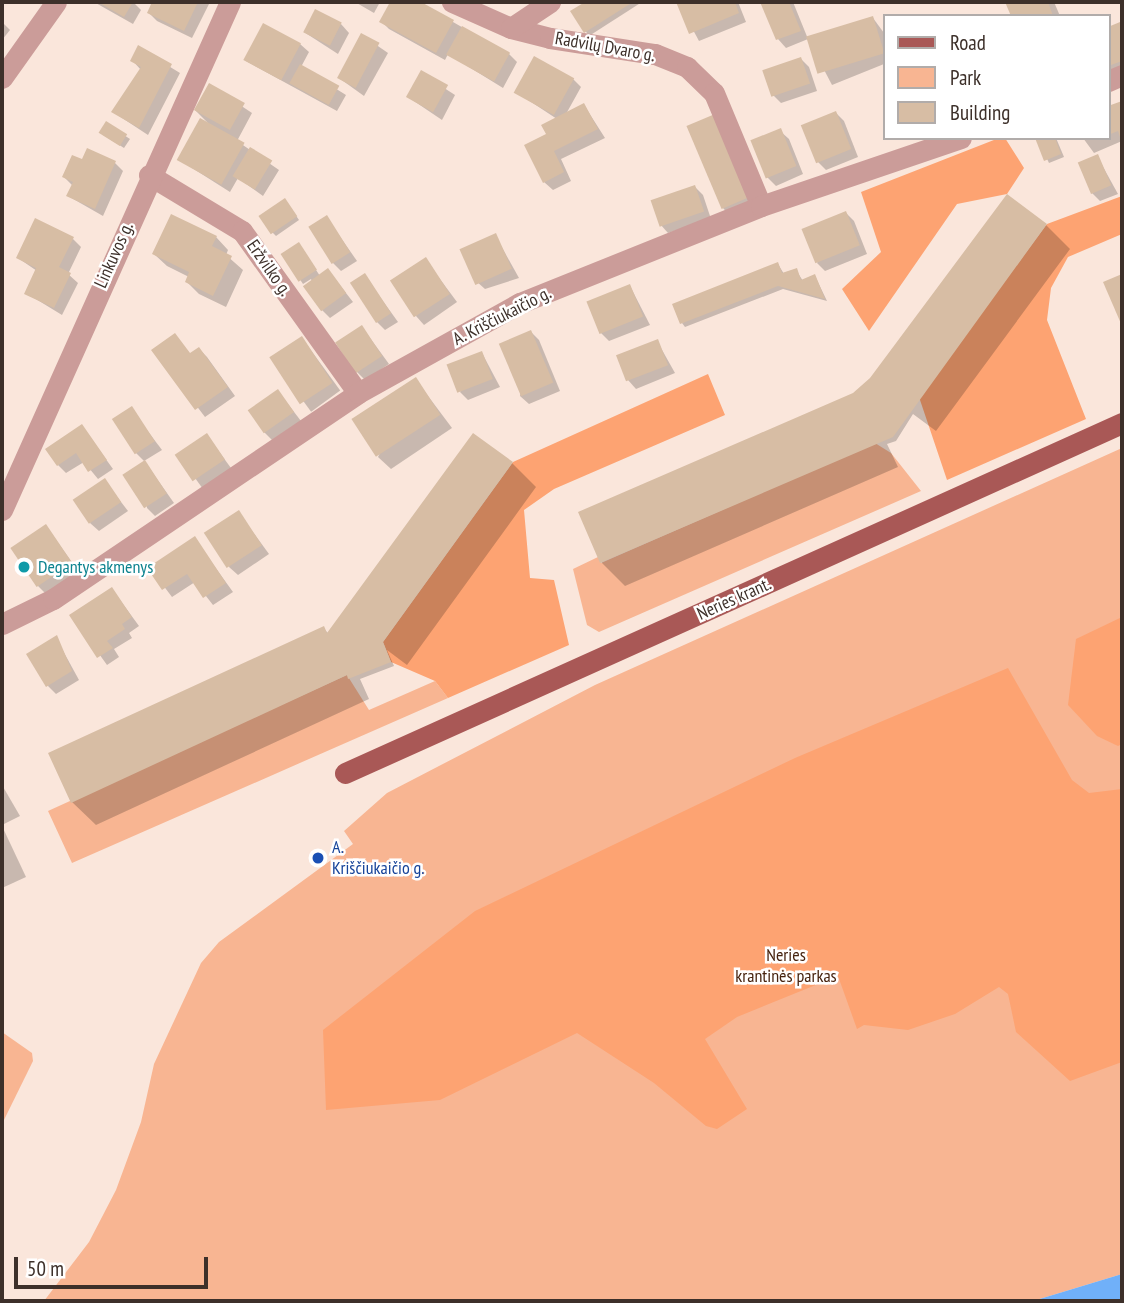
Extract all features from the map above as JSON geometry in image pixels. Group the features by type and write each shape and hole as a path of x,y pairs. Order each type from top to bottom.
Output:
{"main road":[{"name":"Neries krant.","path":"345,773 1122,423"}],"street":[{"path":"2,78 56,2"},
{"name":"Linkuvos g.","path":"2,510 149,175 230,2"},
{"name":"Radvilų Dvaro g.","path":"452,2 511,28 550,38 655,54 687,67 714,93 761,206"},
{"path":"511,28 550,2"},
{"name":"A. Kriščiukaičio g.","path":"6,619 53,599 358,393 520,303 761,206 955,140"},
{"name":"Eržvilko g.","path":"149,175 242,231 358,393"}],"green space":[{"path":"994,140 1006,140 1024,168 1007,194 957,204 869,331 842,289 881,252 861,192"},
{"path":"1122,196 1122,234 1068,257 1051,288 1047,320 1086,419 947,480 919,397 1047,224"},
{"path":"708,374 725,415 554,489 524,510 530,578 554,580 569,645 448,698 435,681 391,662 383,642 513,462"},
{"path":"875,443 891,453 921,491 599,632 587,625 573,569 598,557 601,563"},
{"name":"Neries krantinės parkas","path":"1122,448 1122,1274 1033,1301 44,1301 89,1242 116,1190 141,1122 154,1064 201,963 219,942 353,844 344,831 387,793 595,685"},
{"path":"1122,617 1122,744 1118,746 1097,736 1068,705 1076,639"},
{"path":"1008,668 1072,780 1089,793 1122,789 1122,1062 1070,1081 1016,1032 1008,994 999,987 955,1014 908,1030 864,1025 857,1029 838,976 737,1017 705,1039 747,1109 717,1129 706,1126 654,1083 577,1033 440,1100 326,1110 323,1030 475,911 795,758"},
{"path":"347,675 369,710 435,681 448,698 72,863 48,811"},
{"path":"2,1032 32,1053 33,1061 2,1124"}],"water":[{"path":"1122,1274 1122,1301 1033,1301"}],"building":[{"path":"98,2 133,2 124,17"},
{"path":"152,2 198,2 184,31 147,13"},
{"path":"390,2 421,2 454,20 436,53 379,22"},
{"path":"585,2 633,2 584,33 570,11"},
{"path":"676,2 735,2 739,13 689,34"},
{"path":"760,2 789,2 801,31 776,40"},
{"path":"1005,2 1048,2 1052,14 1010,14"},
{"path":"315,9 342,23 330,46 303,32"},
{"path":"873,16 883,54 817,74 806,36"},
{"path":"1120,22 1122,61 1110,65 1110,26"},
{"path":"263,23 301,43 281,80 243,60"},
{"path":"462,26 510,53 494,82 446,55"},
{"path":"361,33 380,43 356,88 337,78"},
{"path":"138,45 172,64 139,128 111,112 141,67 130,61"},
{"path":"534,56 574,78 554,115 514,93"},
{"path":"801,57 810,83 771,97 762,70"},
{"path":"300,64 339,86 329,105 289,83"},
{"path":"421,70 448,85 433,112 406,97"},
{"path":"209,83 245,103 230,130 194,110"},
{"path":"1122,101 1122,143 1118,131 1110,134 1110,105"},
{"path":"584,103 598,129 554,151 564,172 543,183 524,145 546,134 541,125"},
{"path":"836,111 851,149 816,163 801,125"},
{"path":"715,114 750,197 722,209 686,126"},
{"path":"200,118 245,143 221,185 177,160"},
{"path":"106,121 127,134 120,146 99,133"},
{"path":"781,128 796,166 766,178 750,140"},
{"path":"1036,140 1056,140 1061,154 1044,161"},
{"path":"250,147 272,160 255,190 232,176"},
{"path":"87,148 116,161 95,209 66,196 73,182 62,177 72,155 82,159"},
{"path":"1098,154 1111,185 1091,194 1078,163"},
{"path":"695,185 704,211 660,227 651,200"},
{"path":"1007,194 1047,224 893,437 600,563 578,512 853,393 870,378"},
{"path":"285,198 297,216 271,234 258,216"},
{"path":"846,211 860,245 815,263 801,229"},
{"path":"171,214 217,236 212,246 232,256 213,296 185,282 189,272 152,254"},
{"path":"327,215 350,252 332,264 308,227"},
{"path":"35,218 74,237 59,267 71,273 54,308 24,294 36,268 16,258"},
{"path":"496,233 512,269 475,285 459,249"},
{"path":"299,242 317,270 299,282 281,254"},
{"path":"426,257 450,294 414,317 390,280"},
{"path":"778,262 782,273 797,268 801,280 815,274 825,299 778,286 680,324 672,304"},
{"path":"328,268 346,293 321,311 303,286"},
{"path":"365,273 391,313 376,323 350,283"},
{"path":"1122,274 1122,326 1103,282"},
{"path":"630,284 643,316 600,334 586,302"},
{"path":"362,325 382,356 355,373 335,342"},
{"path":"531,330 553,382 521,396 499,344"},
{"path":"175,333 190,353 199,347 228,387 195,410 151,350"},
{"path":"302,336 332,383 300,404 269,357"},
{"path":"658,339 668,365 626,381 616,355"},
{"path":"482,351 493,379 457,393 447,365"},
{"path":"416,377 441,415 376,457 351,419"},
{"path":"278,389 294,412 264,433 248,410"},
{"path":"132,406 155,441 135,454 112,419"},
{"path":"82,424 107,460 88,472 76,453 57,466 45,449"},
{"path":"207,433 225,460 193,481 175,455"},
{"path":"473,433 513,462 383,642 391,662 348,679 347,675 71,803 48,753 324,626 327,633"},
{"path":"145,460 167,494 144,508 122,475"},
{"path":"105,478 121,502 89,524 73,500"},
{"path":"239,510 262,545 227,568 204,533"},
{"path":"46,524 72,563 37,587 10,548"},
{"path":"195,536 226,583 203,598 187,574 162,590 147,568"},
{"path":"112,587 132,617 122,624 125,629 107,641 113,648 97,658 69,615"},
{"path":"57,635 72,671 46,687 26,654"}],"place":[{"name":"Degantys akmenys","path":"24,567"},
{"name":"A. Kriščiukaičio g.","path":"318,858"}]}
